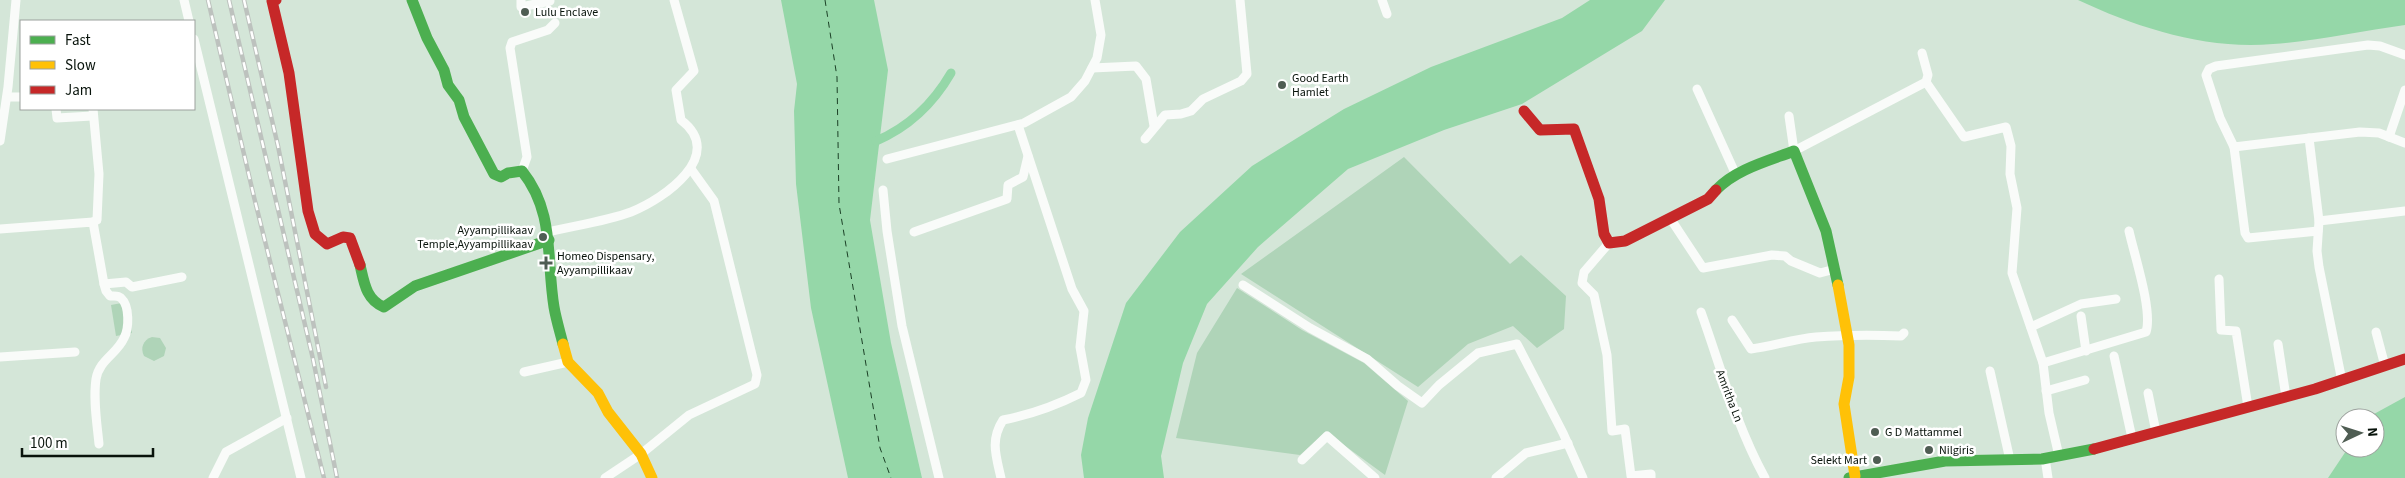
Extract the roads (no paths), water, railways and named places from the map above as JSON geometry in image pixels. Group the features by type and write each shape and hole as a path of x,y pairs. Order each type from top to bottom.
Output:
{"street":[{"path":"0,141 7,97 16,0"},
{"path":"184,0 189,20"},
{"path":"274,0 289,73 308,212 315,234 327,244 343,237 350,238 358,254 367,293 374,303 384,307 415,286 548,236 630,213 662,197 691,169 698,154 692,129 681,120 676,90 694,72 674,0"},
{"path":"412,0 427,38 444,70 448,85 460,100 464,117 494,174 501,177 508,173 522,171"},
{"path":"521,0 521,7 550,1"},
{"path":"887,159 1018,125 1053,108 1070,97 1086,81 1097,58 1101,35 1095,0"},
{"path":"1145,138 1165,115 1191,111 1203,99 1241,81 1247,74 1240,0"},
{"path":"1382,0 1387,14"},
{"path":"522,171 527,157 510,48 512,42 548,30 555,23"},
{"path":"195,43 301,478"},
{"path":"2318,231 2248,238 2245,233 2234,148 2206,80 2209,69 2246,61 2368,45 2380,46 2405,54"},
{"path":"1651,478 1651,474 1631,476 1625,429 1612,431 1607,355 1594,295 1582,283 1584,272 1610,243 1625,241 1708,199 1722,184 1736,175 1794,151 1926,82 1928,75 1922,53"},
{"path":"1092,68 1136,66 1146,79 1154,126"},
{"path":"195,76 205,82"},
{"path":"1926,82 1964,137 2006,127 2012,146 2010,174 2016,208 2012,273 2043,363 2054,438 2059,456"},
{"path":"1697,89 1736,175"},
{"path":"2389,137 2405,90"},
{"path":"7,97 20,97"},
{"path":"0,229 93,222 97,220 99,174 92,112 57,118 56,110"},
{"path":"1524,111 1540,130 1574,129 1598,199 1604,234 1610,243"},
{"path":"1789,116 1794,151 1826,231 1848,337 1849,377 1844,404 1852,477 1945,461 2010,460 2059,456 2286,397 2342,381 2405,359"},
{"path":"1001,478 996,456 995,433 1003,420 1068,400 1081,393 1086,380 1080,347 1084,311 1072,289 1040,186 1018,125"},
{"path":"2234,148 2360,132 2370,132 2405,143"},
{"path":"2310,138 2319,221 2319,267 2342,381"},
{"path":"914,232 1007,200 1008,185 1023,177 1028,156"},
{"path":"605,478 641,454 688,415 755,384 757,375 714,201 691,169"},
{"path":"522,171 535,187 548,236 554,306 568,362 598,393 608,412 641,454 652,478"},
{"path":"883,190 886,231 902,326 939,478"},
{"path":"2319,221 2405,211"},
{"path":"1670,218 1703,268 1772,255 1785,256 1790,261 1820,273 1835,269"},
{"path":"93,222 106,291 110,296 117,296 122,300 127,312 125,338 100,366 96,377 95,391 99,444"},
{"path":"2043,363 2146,332 2148,325 2146,309 2129,231"},
{"path":"104,284 126,282 132,287 182,276"},
{"path":"2219,279 2221,330 2236,331 2248,407"},
{"path":"1243,285 1310,328 1368,358 1398,386 1422,403 1478,353 1517,344 1568,443 1583,478"},
{"path":"2031,326 2081,304 2116,299"},
{"name":"Amritha Ln","path":"1701,312 1726,390 1752,454 1765,478"},
{"path":"2081,316 2086,351"},
{"path":"1732,320 1751,349 1814,337 1848,337 1859,334 1901,336 1904,333"},
{"path":"2376,332 2385,366"},
{"path":"2278,344 2286,397"},
{"path":"0,356 75,352"},
{"path":"2114,356 2132,438"},
{"path":"524,372 568,362"},
{"path":"1990,371 2010,460"},
{"path":"2046,391 2086,380"},
{"path":"2148,393 2156,432"},
{"path":"213,478 226,452 287,418"},
{"path":"1302,460 1326,436 1375,478"},
{"path":"1496,478 1526,453 1568,443"},
{"path":"2045,458 2048,478"}],"waterway":[{"path":"876,141 899,129 919,113 936,95 951,73"}],"railway":[{"path":"208,0 254,197 324,478"},
{"path":"229,0 313,359 337,478"},
{"path":"244,0 278,146 326,387"}],"place":[{"name":"Lulu Enclave","path":"525,12"},
{"name":"Good Earth Hamlet","path":"1282,85"},
{"name":"Ayyampillikaav Temple,Ayyampillikaav","path":"543,237"},
{"name":"Homeo Dispensary, Ayyampillikaav","path":"546,263"},
{"name":"G D Mattammel","path":"1875,432"},
{"name":"Nilgiris","path":"1929,450"},
{"name":"Selekt Mart","path":"1877,460"}]}
